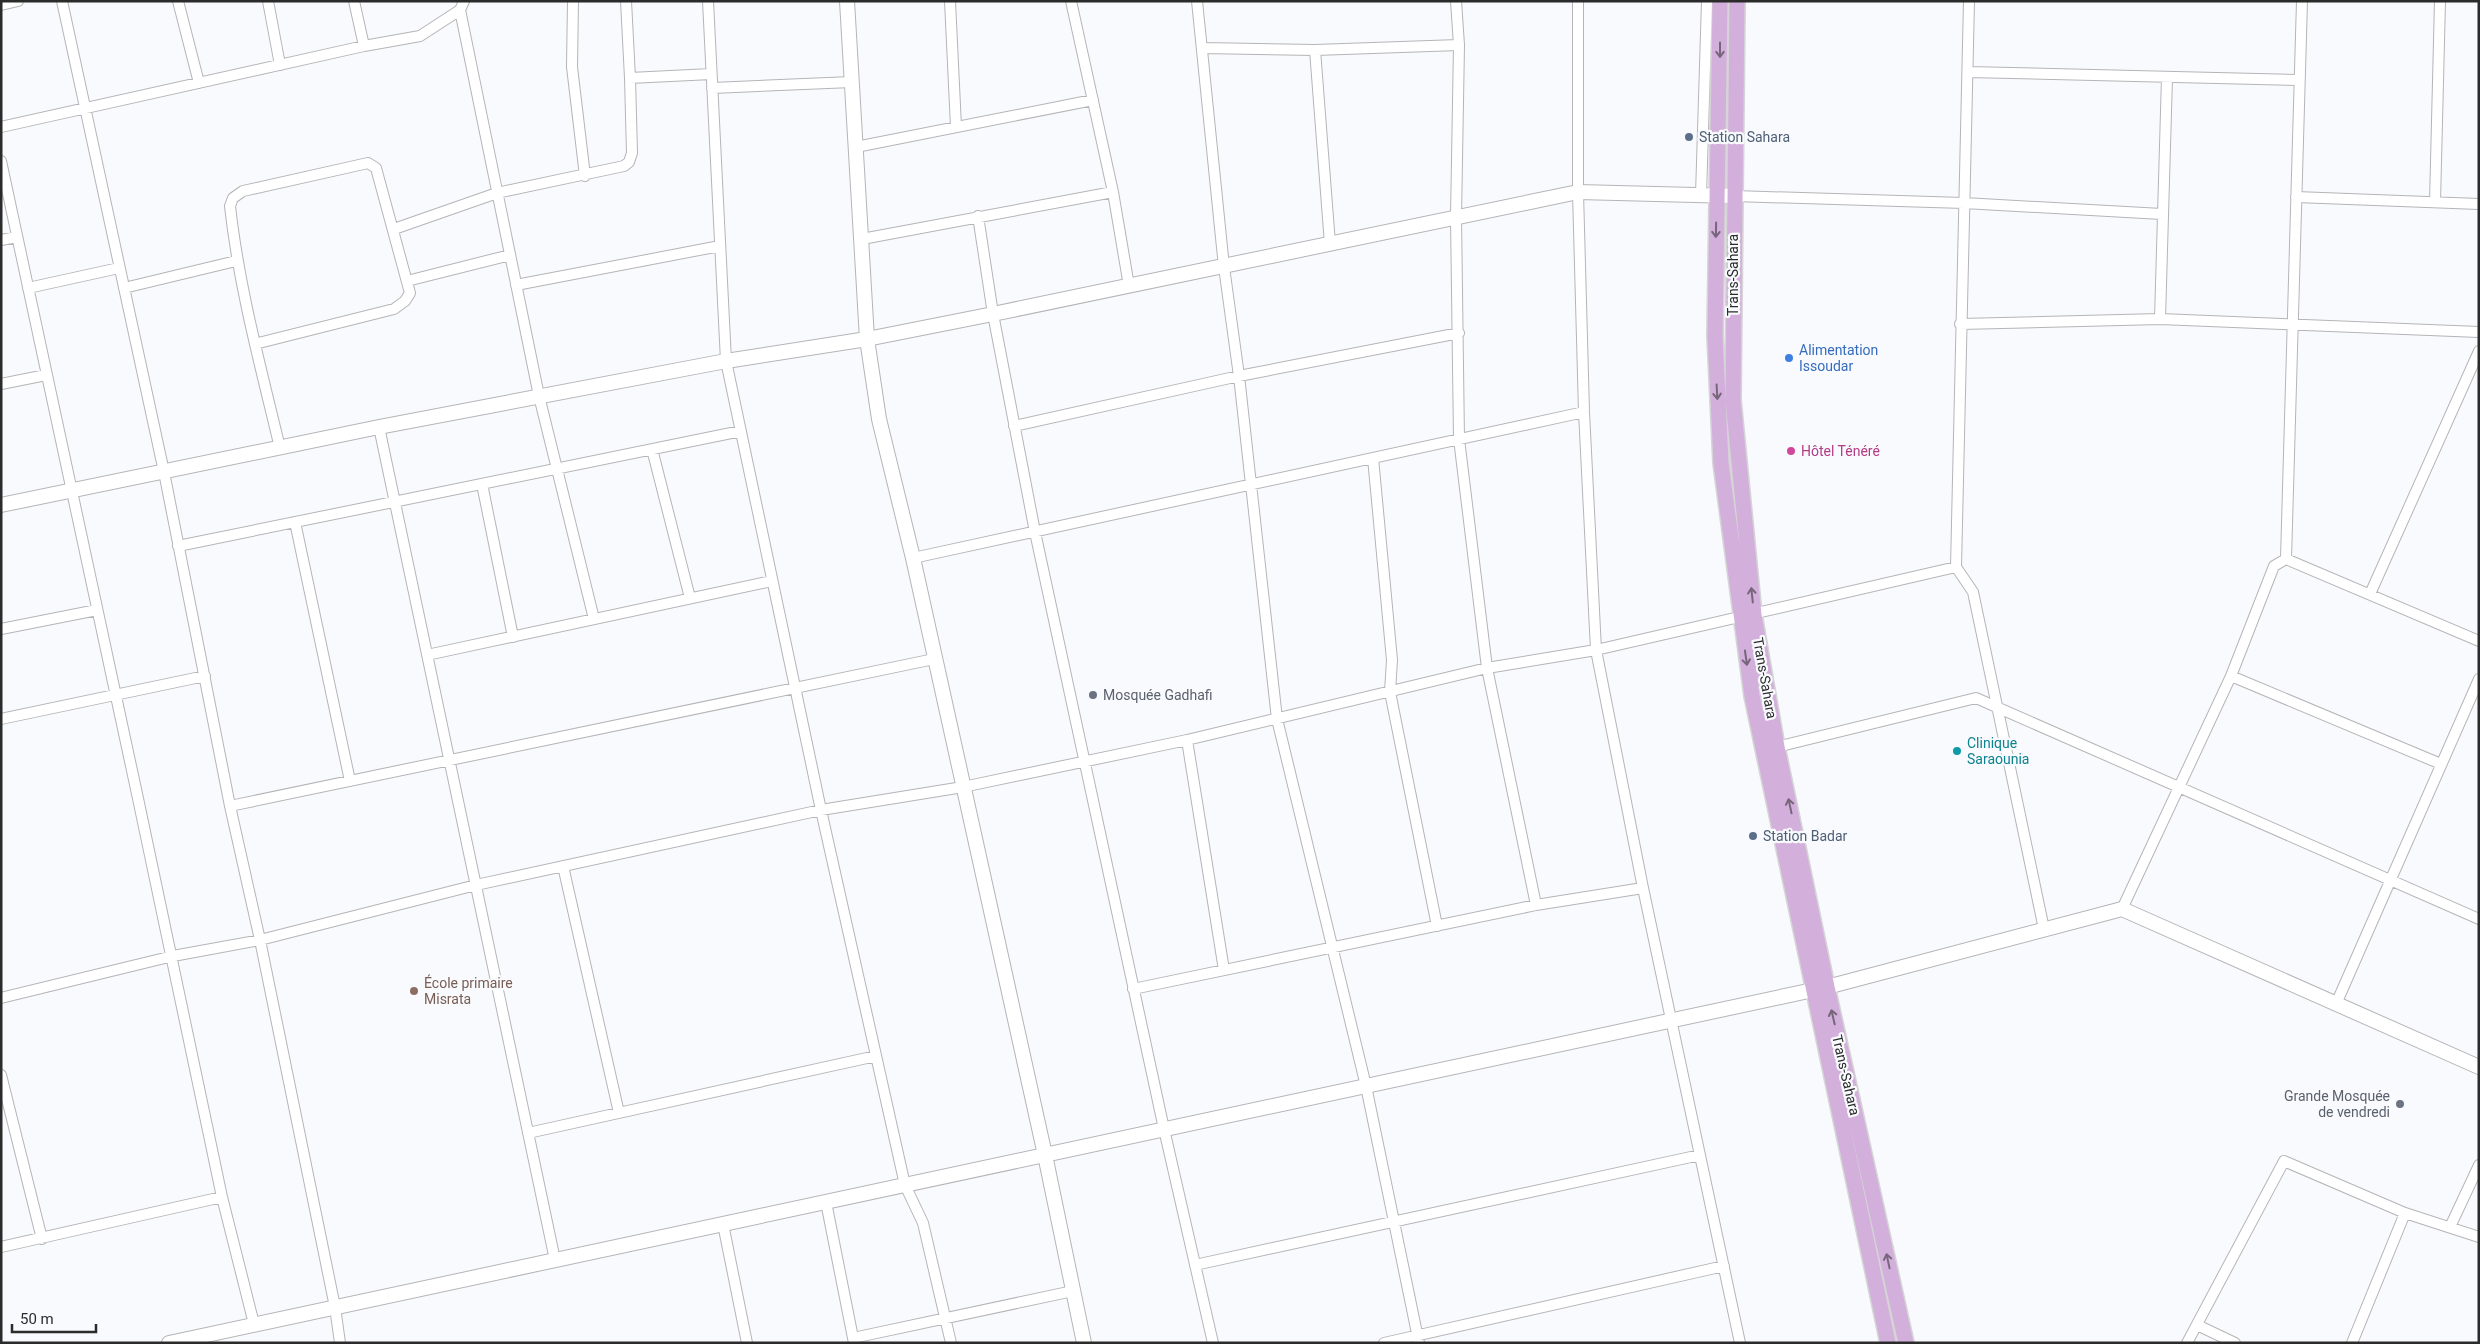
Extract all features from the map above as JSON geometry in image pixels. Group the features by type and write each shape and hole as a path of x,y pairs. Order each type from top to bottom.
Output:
{"main road":[{"name":"Trans-Sahara","path":"1720,1 1709,195 1721,463 1747,616 1777,747 1778,782"},
{"name":"Trans-Sahara","path":"1737,1 1733,400 1752,696 1778,782 1820,988 1888,1343"},
{"name":"Trans-Sahara","path":"1820,988 1906,1343"},
{"path":"1879,1299 1896,1297"}],"street":[{"path":"1,4 18,1"},
{"path":"62,1 164,472 230,806 260,940 335,1307 340,1343"},
{"path":"178,1 199,83"},
{"path":"268,1 280,65"},
{"path":"354,1 364,46"},
{"path":"573,1 572,68 585,176"},
{"path":"394,229 497,193 585,176 624,166 629,162 632,153 626,1"},
{"path":"708,1 726,361 821,810 905,1185 923,1223 951,1343"},
{"path":"847,1 867,339 879,419 913,558 934,660 1045,1155 1084,1343"},
{"path":"950,1 956,127"},
{"path":"1071,1 1113,192 1129,286"},
{"path":"1197,1 1224,267 1252,484 1277,719 1334,947 1366,1086 1418,1339"},
{"path":"1456,1 1459,45 1456,217 1459,439 1487,668 1536,905"},
{"path":"1578,1 1578,192 1584,412 1596,650 1643,888 1740,1343"},
{"path":"1706,1 1709,195"},
{"path":"1970,1 1960,324 1956,567 1973,592 2044,930"},
{"path":"2286,558 2302,1"},
{"path":"2435,202 2440,1"},
{"path":"1,127 364,46 420,36 462,6 497,193 539,396 594,619"},
{"path":"1203,48 1315,50 1459,45"},
{"path":"1315,50 1330,244"},
{"path":"1968,72 2299,80"},
{"path":"630,78 711,74"},
{"path":"2160,319 2166,77"},
{"path":"712,88 852,82"},
{"path":"856,147 1093,100"},
{"path":"1,161 70,489 173,956 222,1196 254,1324"},
{"path":"255,344 394,308 405,301 410,293 376,168 368,163 244,191 233,198 230,206 236,261 255,344 280,448"},
{"path":"862,239 1113,192"},
{"path":"1,505 70,489 164,472 539,396 726,361 867,339 993,314 1578,192 1964,204 2162,214"},
{"path":"2296,196 2479,204"},
{"path":"978,216 993,314 1035,532 1164,1129 1213,1343"},
{"path":"1,240 17,237"},
{"path":"516,285 720,246"},
{"path":"407,281 510,255"},
{"path":"124,288 236,261"},
{"path":"28,288 120,268"},
{"path":"1960,324 2160,319 2292,326 2479,332"},
{"path":"1014,426 1239,376 1459,334"},
{"path":"2370,594 2479,351"},
{"path":"1,384 46,375"},
{"path":"913,558 1584,412"},
{"path":"379,427 555,1260"},
{"path":"178,546 741,431"},
{"path":"652,449 690,598"},
{"path":"1373,458 1392,660 1390,692 1437,926"},
{"path":"482,484 513,637"},
{"path":"295,522 350,781"},
{"path":"2286,558 2479,641"},
{"path":"2122,909 2231,676 2274,566 2286,558"},
{"path":"1,998 173,956 260,940 563,866 821,810 963,786 1187,740 1487,668 1596,650 1956,567"},
{"path":"427,655 772,581"},
{"path":"1,629 97,610"},
{"path":"230,806 934,660"},
{"path":"1,719 205,676"},
{"path":"2231,676 2441,764"},
{"path":"2336,1004 2479,679"},
{"path":"1777,747 1976,698 1998,710 2179,787 2479,919"},
{"path":"1187,740 1224,970"},
{"path":"563,866 619,1113"},
{"path":"1134,988 1536,905 1643,888"},
{"path":"169,1343 1820,988 2122,909 2479,1067"},
{"path":"528,1133 876,1056"},
{"path":"1,1075 42,1239"},
{"path":"1195,1265 1700,1155"},
{"path":"2187,1343 2284,1161 2405,1213 2479,1237"},
{"path":"2450,1227 2479,1165"},
{"path":"1,1247 222,1196"},
{"path":"826,1202 854,1341 946,1318 1073,1291"},
{"path":"2352,1343 2405,1213"},
{"path":"723,1224 747,1343"},
{"path":"1384,1343 1418,1339 1724,1266"},
{"path":"2197,1325 2235,1343"}],"place":[{"name":"Station Sahara","path":"1689,137"},
{"name":"Alimentation Issoudar","path":"1789,358"},
{"name":"Hôtel Ténéré","path":"1791,451"},
{"name":"Mosquée Gadhafi","path":"1093,695"},
{"name":"Clinique Saraounia","path":"1957,751"},
{"name":"Station Badar","path":"1753,836"},
{"name":"École primaire Misrata","path":"414,991"},
{"name":"Grande Mosquée de vendredi","path":"2400,1104"}]}
